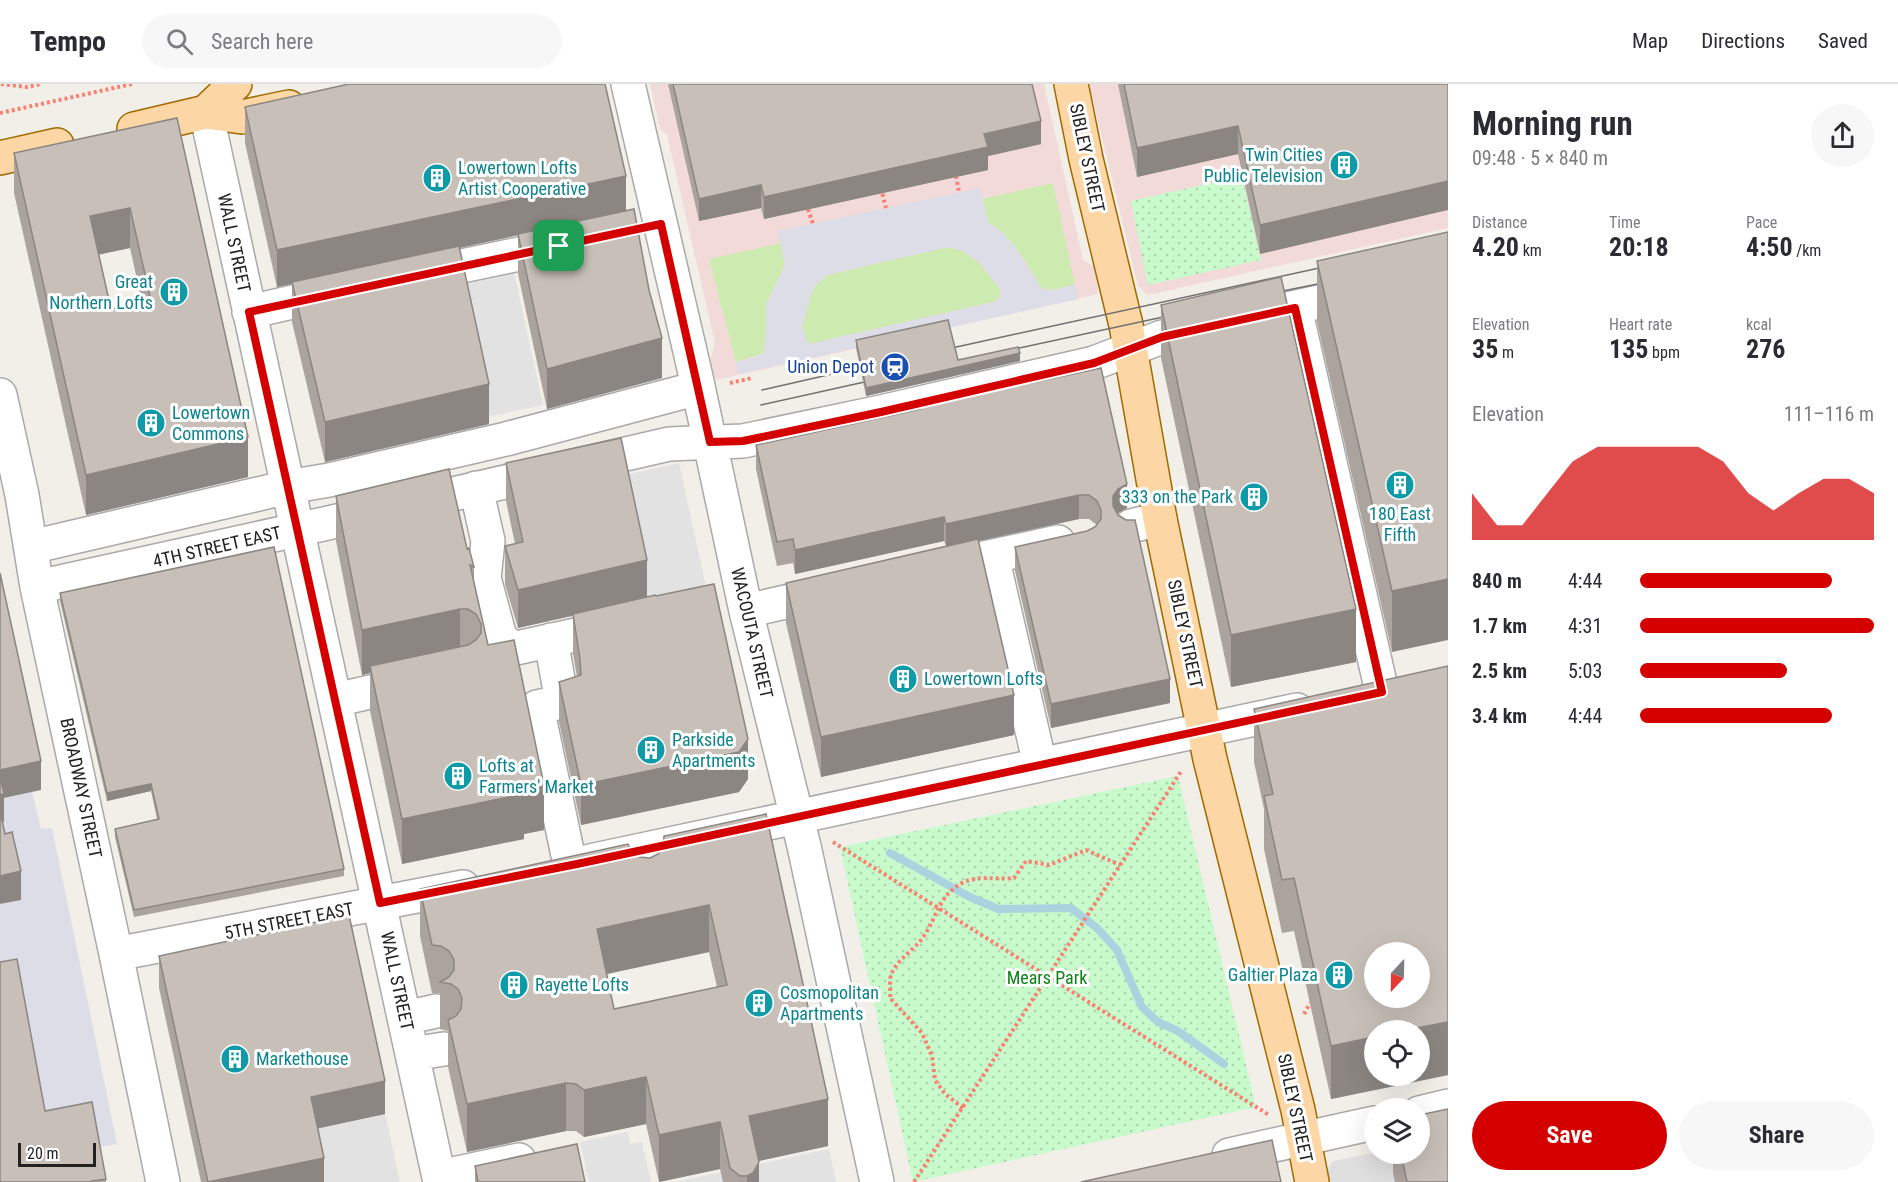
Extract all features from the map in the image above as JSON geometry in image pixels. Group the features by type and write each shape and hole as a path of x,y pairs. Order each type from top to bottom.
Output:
{"main road":[{"path":"206,112 235,84"},
{"name":"SIBLEY STREET","path":"1071,84 1086,159 1131,348 1146,523 1205,730 1295,1100 1312,1182"},
{"path":"0,158 206,112 242,117 323,99"}],"street":[{"name":"WACOUTA STREET","path":"628,84 648,227 698,388 710,442 736,603 796,817 877,1182"},
{"name":"WALL STREET","path":"206,112 380,903 420,1015 412,1054 439,1179"},
{"path":"249,312 592,239"},
{"name":"4TH STREET EAST","path":"37,586 297,530 669,444 743,441 881,412 1094,363 1162,337 1448,273"},
{"path":"1295,308 1382,692"},
{"path":"31,547 506,439 698,388"},
{"name":"BROADWAY STREET","path":"0,395 11,497 31,547 37,586 163,1182"},
{"path":"476,488 488,542 484,578 500,637 512,649 649,618"},
{"path":"912,574 1083,537"},
{"path":"992,556 1040,765"},
{"path":"736,603 856,586"},
{"path":"551,640 562,702 537,707 558,868 643,865 796,817 1415,685"},
{"path":"335,700 439,677"},
{"name":"5TH STREET EAST","path":"116,954 488,882"},
{"path":"412,1054 444,1048"},
{"path":"1430,1110 1448,1106"},
{"path":"1198,1161 1364,1125"},
{"path":"439,1179 549,1154"}],"path":[{"path":"1,84 27,87 41,84"},
{"path":"0,112 132,84"},
{"path":"956,176 959,192"},
{"path":"880,181 886,208"},
{"path":"808,209 813,224"},
{"path":"730,383 752,378"},
{"path":"914,1182 1185,764"},
{"path":"830,840 1270,1115"},
{"path":"963,1108 945,1094 935,1080 932,1056 922,1033 890,998 891,975 903,958 921,940 931,924 937,907 963,882 981,877 998,880 1014,878 1026,861 1049,865 1086,850 1120,865"}],"shaded area":[{"path":"650,84 1044,84 1083,260 1096,268 1098,294 716,380 710,360 715,343 667,135 660,129"},
{"name":"Twin Cities Public Television","path":"1089,84 1448,84 1448,228 1148,295 1138,286"},
{"path":"980,188 988,223 997,228 1014,245 1042,289 1054,290 1075,284 1079,299 738,374 736,362 764,353 766,305 785,265 778,231","holes":["944,248 963,251 980,263 1001,290 999,299 809,344 802,328 811,294 817,283 827,275"]},
{"path":"513,268 543,405 487,417 458,281"},
{"path":"679,463 714,624 656,636 621,476"},
{"path":"32,792 41,829 52,828 117,1144 95,1148 45,1140 0,991 0,904 21,900 0,823 3,822 0,799"},
{"path":"385,1114 400,1182 322,1182 311,1130"},
{"path":"627,1132 630,1144 642,1142 651,1182 589,1182 580,1142"},
{"path":"829,1149 836,1182 675,1182"},
{"path":"1364,1155 1364,1164 1429,1164 1448,1182 1327,1182 1326,1172 1333,1161"}],"green space":[{"path":"1242,176 1261,260 1148,285 1131,201"},
{"path":"1053,183 1075,284 1054,290 1042,289 1012,243 988,223 982,199"},
{"path":"781,243 785,265 766,305 764,353 736,362 709,259"},
{"path":"944,248 962,251 977,261 1001,290 999,299 809,344 803,328 805,312 813,291 827,275"},
{"name":"Mears Park","path":"1178,776 1256,1107 913,1182 840,847"}],"building":[{"path":"349,84 605,84 626,176 277,250 245,107"},
{"path":"673,84 1032,84 1041,121 984,134 988,147 764,197 761,185 699,199"},
{"name":"Twin Cities Public Television","path":"1124,84 1448,84 1448,181 1260,225 1238,126 1137,148"},
{"path":"177,118 248,437 86,475 14,153","holes":["130,208 151,301 111,309 90,216"]},
{"path":"634,209 649,290 662,338 547,369 518,234"},
{"name":"180 East Fifth","path":"1448,232 1448,579 1392,591 1317,261"},
{"path":"459,246 489,384 325,422 292,282"},
{"name":"333 on the Park","path":"1281,277 1356,609 1231,635 1161,305"},
{"path":"948,320 958,360 1018,347 1020,353 866,388 856,340"},
{"path":"1101,368 1127,484 1118,489 1113,496 1113,506 1118,515 1126,520 1135,520 1170,679 1051,704 1015,547 1087,531 1095,527 1101,519 1101,510 1097,501 1089,495 1079,495 946,524 944,517 795,550 793,539 777,542 756,445 921,409 918,399 1028,373 1030,383"},
{"path":"621,438 647,560 518,590 505,546 523,542 506,463"},
{"path":"449,469 467,549 469,548 474,567 470,565 488,645 514,640 544,785 523,789 524,794 402,819 370,666 468,645 481,633 481,624 476,614 468,609 460,609 362,630 336,496"},
{"name":"Lowertown Lofts","path":"978,539 1014,695 821,737 786,583"},
{"path":"274,547 344,869 134,910 115,829 159,819 151,784 107,793 60,593"},
{"path":"0,573 41,761 0,770"},
{"path":"714,584 748,739 739,752 581,785 559,682 581,675 573,614"},
{"path":"1448,666 1448,1022 1430,1025 1430,1020 1364,1020 1364,1039 1331,1046 1294,878 1282,880 1264,796 1273,794 1254,709"},
{"path":"0,777 4,794 0,795"},
{"path":"0,812 5,834 12,832 21,871 0,876"},
{"path":"766,814 828,1099 749,1116 759,1162 753,1173 747,1176 740,1176 730,1168 720,1122 659,1135 646,1077 584,1090 576,1084 566,1083 467,1104 448,1020 456,1016 461,1009 462,998 458,989 451,984 440,982 449,977 454,970 454,960 449,951 441,946 432,945 420,889 628,844 632,852 639,857 650,858 658,854 663,847 664,836","holes":["709,905 727,985 614,1009 597,929"]},
{"path":"349,915 385,1081 311,1097 324,1158 208,1182 159,956"},
{"path":"17,959 45,1111 92,1102 106,1179 93,1182 0,1182 0,962"},
{"path":"1448,1109 1448,1182 1407,1182 1403,1164 1430,1164 1430,1113"},
{"path":"1272,1140 1281,1182 1081,1182"},
{"path":"577,1144 585,1182 478,1182 475,1166"}],"waterway":[{"path":"890,853 968,896 998,909 1071,908 1097,928 1117,950 1142,1007 1158,1022 1178,1031 1224,1064"}],"tram line":[{"path":"938,351 1333,265"},
{"path":"1268,294 1333,281"},
{"path":"1001,352 1177,314"},
{"path":"762,390 876,364"},
{"path":"761,405 878,379"}],"place":[{"name":"Twin Cities Public Television","path":"1344,165"},
{"name":"Lowertown Lofts Artist Cooperative","path":"437,178"},
{"name":"Great Northern Lofts","path":"174,292"},
{"name":"Union Depot","path":"895,367"},
{"name":"Lowertown Commons","path":"151,423"},
{"name":"180 East Fifth","path":"1400,485"},
{"name":"333 on the Park","path":"1254,497"},
{"name":"Lowertown Lofts","path":"903,679"},
{"name":"Parkside Apartments","path":"651,750"},
{"name":"Lofts at Farmers' Market","path":"458,776"},
{"name":"Galtier Plaza","path":"1339,975"},
{"name":"Rayette Lofts","path":"514,985"},
{"name":"Cosmopolitan Apartments","path":"759,1003"},
{"name":"Markethouse","path":"235,1059"}],"route":[{"path":"661,224 710,442 743,441 881,412 1094,363 1162,337 1295,308 1382,692 577,864 380,903 249,312 559,246 661,224"}]}
